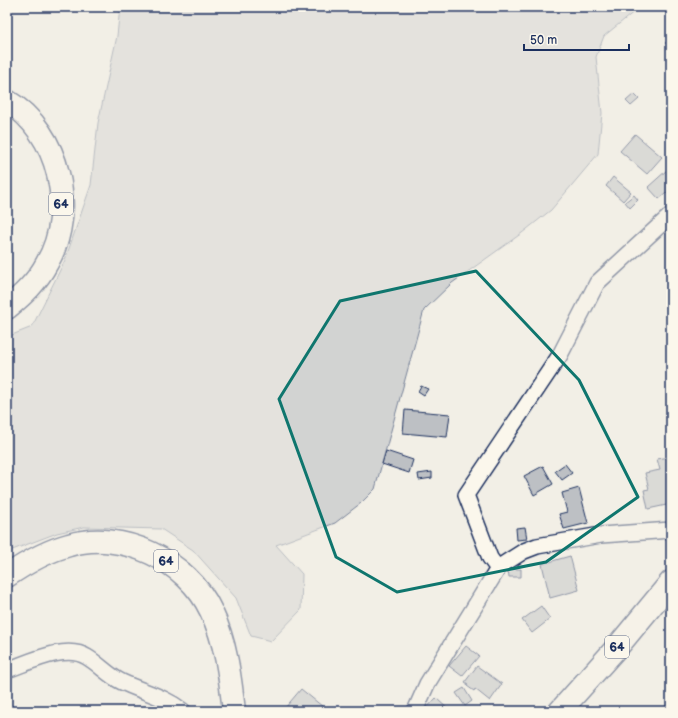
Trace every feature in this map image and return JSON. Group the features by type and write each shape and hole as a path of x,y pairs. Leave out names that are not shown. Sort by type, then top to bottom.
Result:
{"main road":[{"name":"64","path":"7,101 38,129 48,146 54,161 61,197 59,231 48,262 30,289 7,308"},
{"name":"64","path":"7,576 45,554 69,544 98,540 131,545 165,560 194,583 211,610 223,642 234,711"},
{"name":"64","path":"560,711 619,645 671,582"}],"street":[{"path":"498,569 490,558 466,495 560,355 597,283 671,215"},
{"path":"415,711 427,684 498,569 507,560 537,546 601,535 671,530"},
{"path":"7,670 42,657 62,652 73,652 86,656 120,681 171,702 182,711"}],"highlighted area":[{"path":"476,271 579,380 638,497 546,562 397,592 336,557 279,399 340,301"}],"shaded area":[{"path":"120,7 640,7 604,36 596,57 602,113 598,154 551,210 522,233 452,283 424,310 375,489 361,503 335,523 276,545 302,574 301,610 271,641 251,636 236,598 193,550 161,529 84,527 57,533 7,552 7,337 32,327 65,260 91,185 98,123 117,36"}],"building":[{"path":"671,37 671,49 665,43"},
{"path":"634,94 639,99 631,106 626,101"},
{"path":"635,134 662,157 647,174 620,151"},
{"path":"667,170 671,175 671,189 659,199 648,187"},
{"path":"613,177 631,192 623,201 606,186"},
{"path":"634,195 638,200 630,208 625,202"},
{"path":"421,386 428,389 424,395 418,391"},
{"path":"405,410 450,414 447,437 403,433"},
{"path":"386,451 413,460 409,473 382,464"},
{"path":"670,457 671,504 648,509 644,490 649,489 645,473 660,470 657,459"},
{"path":"565,464 572,473 562,480 555,471"},
{"path":"543,466 553,484 534,495 524,476"},
{"path":"432,472 432,478 419,480 418,474"},
{"path":"579,488 588,523 564,529 559,514 567,512 562,493"},
{"path":"525,527 527,539 517,540 516,528"},
{"path":"570,556 579,590 550,598 542,564"},
{"path":"508,569 521,569 521,577 509,577"},
{"path":"541,606 550,619 532,633 522,620"},
{"path":"466,646 479,656 462,676 449,666"},
{"path":"477,666 502,684 490,701 475,689 474,691 467,686 468,684 465,682"},
{"path":"464,688 472,701 465,706 456,693"},
{"path":"301,689 328,711 289,711 285,708"},
{"path":"436,698 450,711 424,711"}]}
